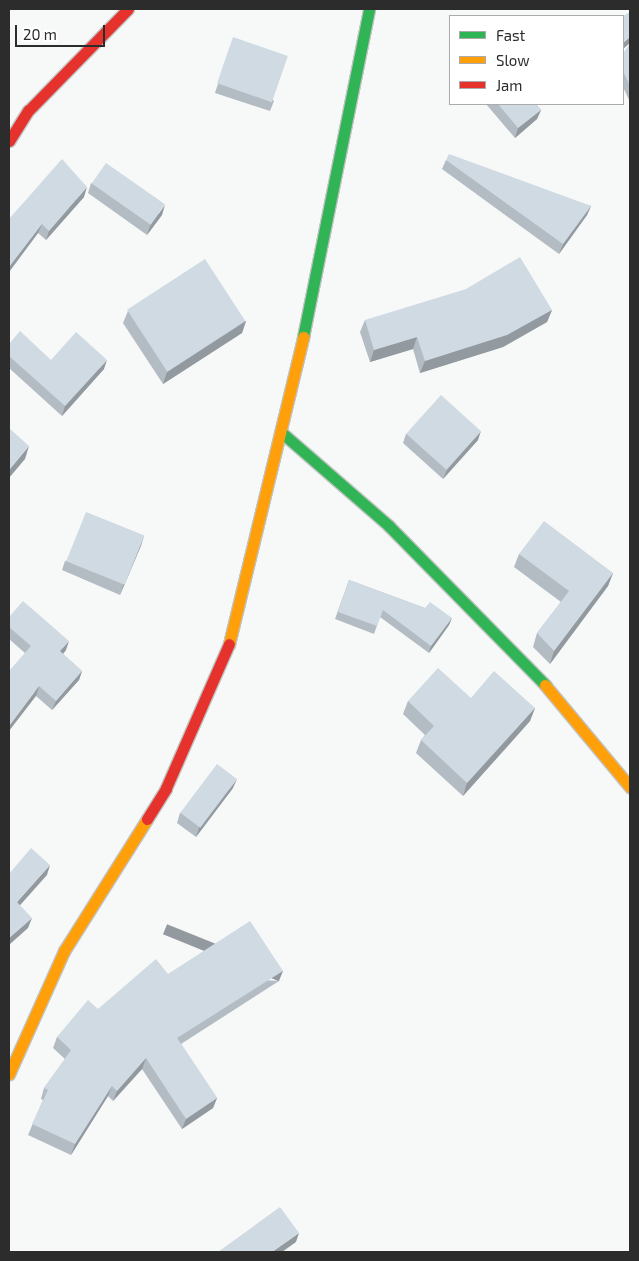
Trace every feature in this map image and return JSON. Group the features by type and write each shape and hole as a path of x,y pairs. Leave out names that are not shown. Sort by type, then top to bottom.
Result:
{"street":[{"path":"9,141 28,111 128,9"},
{"path":"9,1074 64,951 166,788 227,654 281,432 369,9"},
{"path":"281,432 389,526 527,663 630,787"}],"building":[{"path":"630,12 630,37 624,42 624,15"},
{"path":"233,37 288,56 272,102 217,83"},
{"path":"630,44 630,86 624,73 624,53"},
{"path":"499,105 537,105 541,110 518,128"},
{"path":"449,154 591,206 563,244 446,160"},
{"path":"62,159 87,187 49,231 42,224 9,267 9,219"},
{"path":"106,163 165,204 151,225 92,183"},
{"path":"520,257 552,310 507,335 425,361 417,337 374,350 365,320 466,289"},
{"path":"205,259 245,321 167,372 127,310"},
{"path":"20,331 51,360 76,332 107,360 65,406 9,356 9,344"},
{"path":"441,395 481,431 446,470 406,434"},
{"path":"9,428 29,446 9,470"},
{"path":"86,512 144,536 125,585 66,561"},
{"path":"544,521 613,573 554,651 537,633 569,591 519,554"},
{"path":"349,580 425,608 430,602 452,618 431,646 383,610 377,626 338,612"},
{"path":"23,601 69,641 60,651 82,671 56,701 39,686 9,726 9,671 31,646 9,627 9,617"},
{"path":"438,668 471,698 494,671 535,708 467,783 421,740 434,726 408,701"},
{"path":"217,764 237,779 200,828 180,813"},
{"path":"31,848 50,865 17,902 32,918 9,938 9,874"},
{"path":"250,921 283,971 177,1038 217,1098 186,1119 146,1058 117,1091 112,1086 75,1144 32,1124 48,1090 44,1088 71,1050 57,1037 88,1000 98,1009 156,959 168,974"},
{"path":"280,1207 299,1233 272,1252 218,1252"}],"traffic: fast":[{"path":"303,337 369,9"},
{"path":"281,432 389,526 545,685"}],"traffic: slow":[{"path":"229,644 303,337"},
{"path":"545,685 630,787"},
{"path":"9,1074 64,951 147,819"}],"traffic: jam":[{"path":"9,141 28,111 128,9"},
{"path":"147,819 166,788 229,644"}]}
